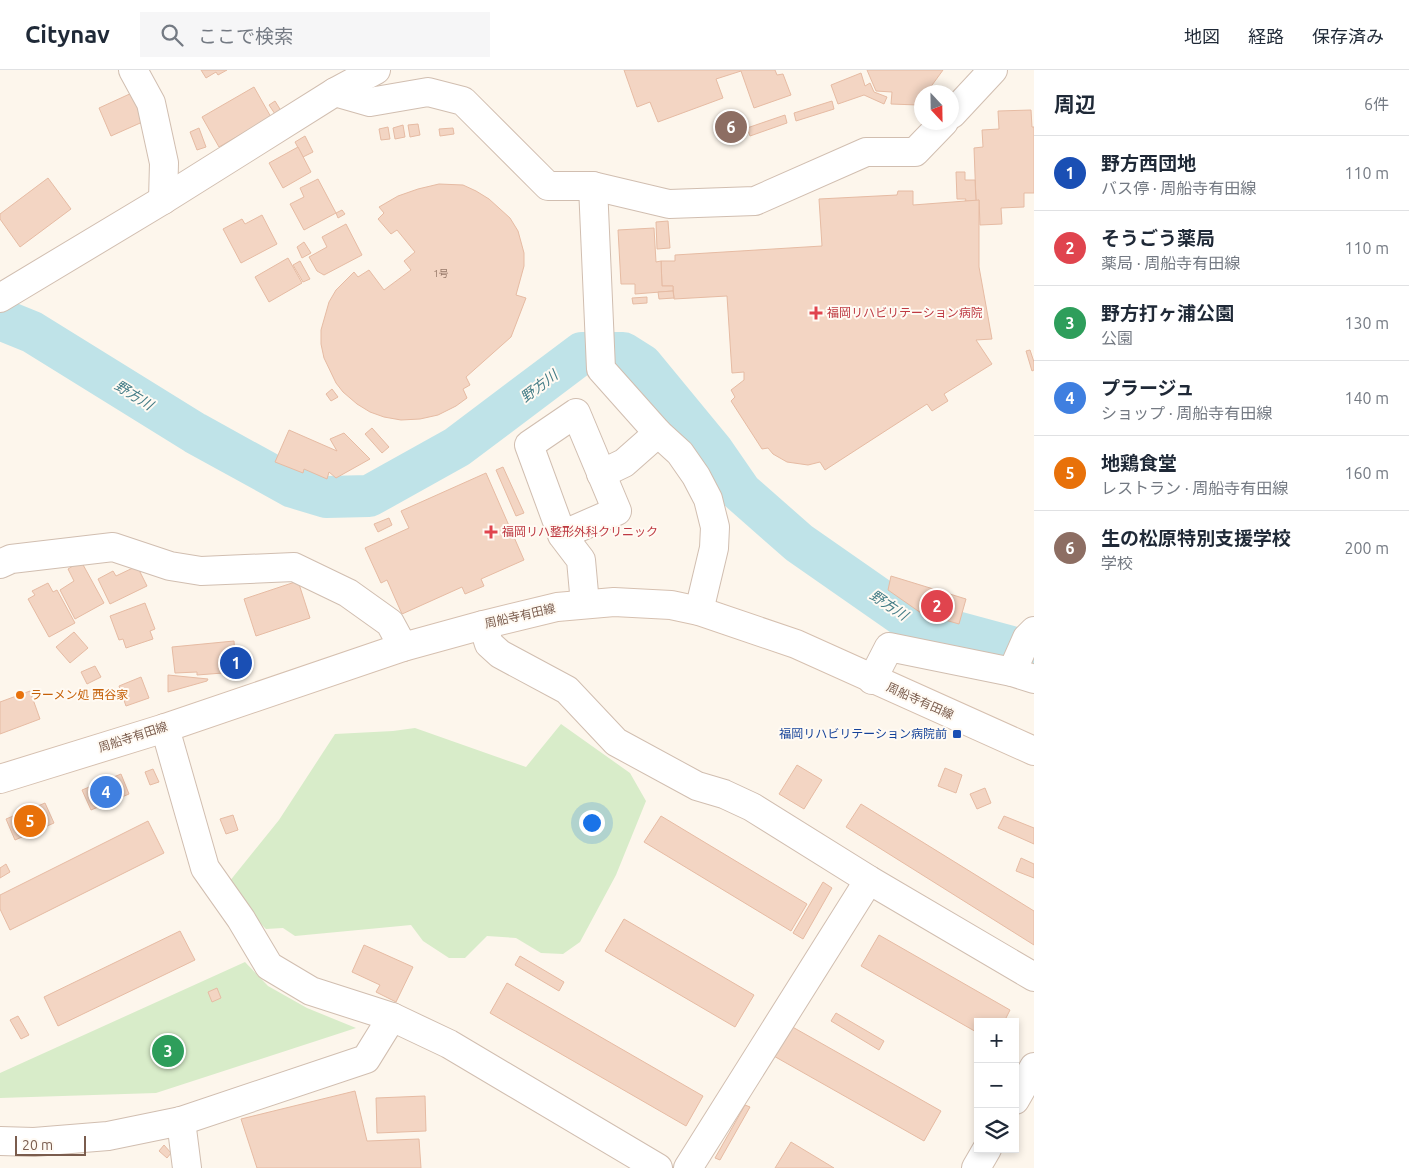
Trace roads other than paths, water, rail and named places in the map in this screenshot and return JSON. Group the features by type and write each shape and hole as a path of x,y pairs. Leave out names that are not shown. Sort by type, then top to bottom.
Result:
{"street":[{"path":"133,70 151,104 164,163 163,200"},
{"path":"0,298 163,200 335,92 376,70"},
{"path":"959,106 993,70"},
{"path":"335,92 370,102 428,92 463,101 548,186 593,186 669,204 755,201 866,152 915,152 936,130"},
{"path":"593,186 601,369 658,433 680,453 696,476 708,499 715,527 714,548 699,612"},
{"path":"562,535 617,511 576,413 529,445 562,535 581,560 584,604"},
{"path":"602,474 624,463 658,433"},
{"path":"0,564 11,559 113,547 170,566 201,571 294,567 348,593 390,623 403,647"},
{"name":"周船寺有田線","path":"0,779 165,728 403,647 557,607 614,602 671,606 699,612 796,644 872,680 1034,751"},
{"path":"483,625 489,644 500,654 567,690 616,742 697,786 724,794 752,807 869,880 1034,977"},
{"path":"872,680 889,647 1023,675 1030,635"},
{"path":"165,728 206,868 241,919 269,966 311,991 392,1017 449,1044 658,1168"},
{"path":"688,1168 869,880"},
{"path":"0,1141 34,1142 108,1136 180,1121 366,1059 392,1017"},
{"path":"1019,1093 1034,1067"},
{"path":"180,1121 187,1168"},
{"path":"976,1168 985,1153"}],"waterway":[{"name":"野方川","path":"0,319 32,332 195,433 293,487 326,497 369,496 457,447 582,353 623,353 642,365 712,450 741,492 799,543 908,619 1034,653"}],"place":[{"name":"生の松原特別支援学校","path":"731,127"},
{"name":"福岡リハビリテーション病院","path":"816,313"},
{"name":"福岡リハ整形外科クリニック","path":"491,532"},
{"name":"そうごう薬局","path":"937,606"},
{"name":"野方西団地","path":"236,663"},
{"name":"ラーメン処 西谷家","path":"20,695"},
{"name":"福岡リハビリテーション病院前","path":"957,734"},
{"name":"プラージュ","path":"106,792"},
{"name":"地鶏食堂","path":"30,821"},
{"name":"野方打ヶ浦公園","path":"168,1051"}]}
